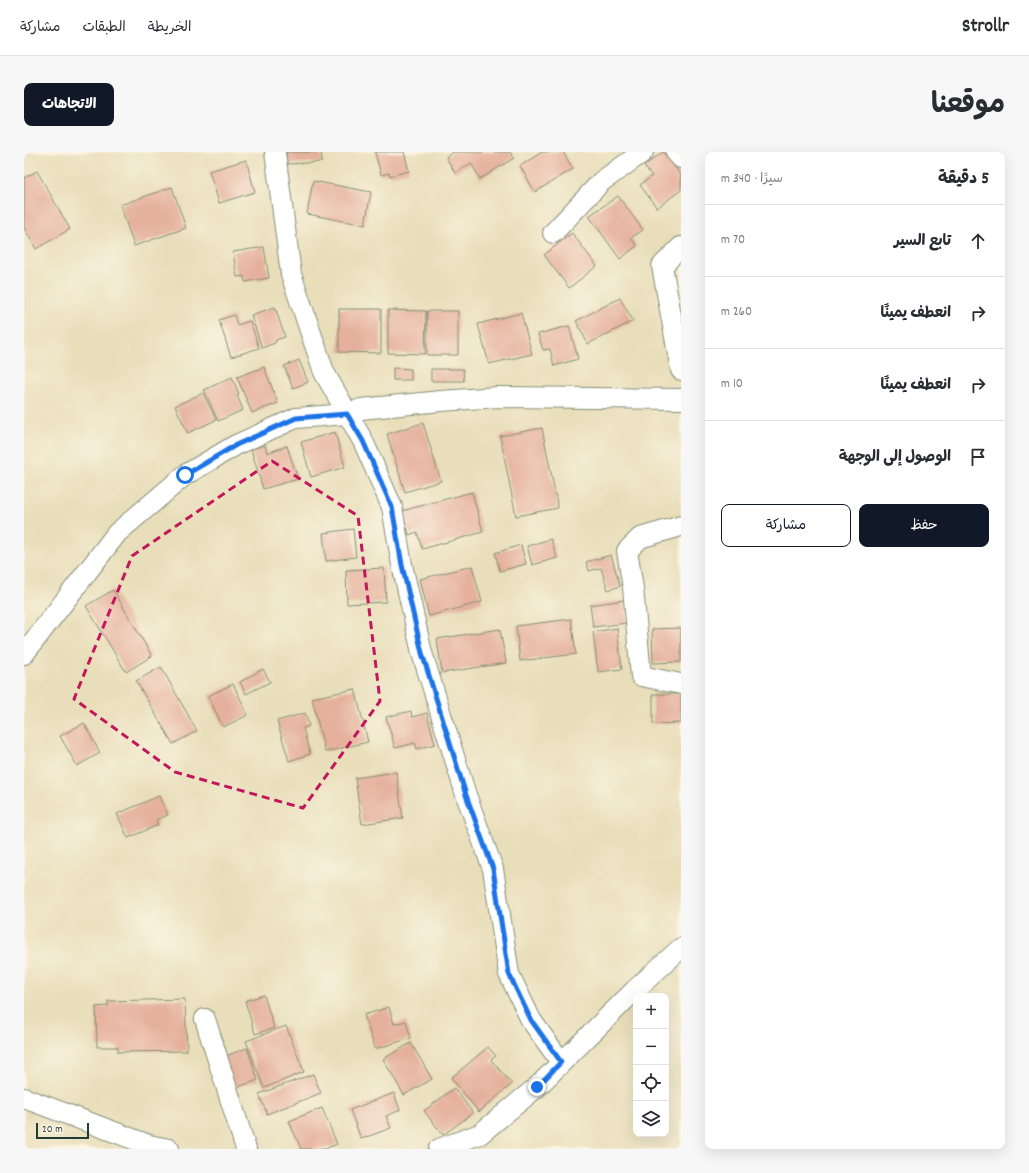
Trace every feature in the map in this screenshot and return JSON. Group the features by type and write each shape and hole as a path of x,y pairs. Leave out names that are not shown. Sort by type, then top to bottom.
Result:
{"street":[{"path":"275,152 291,274 324,372 363,441 392,507 402,565 422,653 466,795 493,869 509,974 531,1020 561,1062"},
{"path":"553,233 602,181 643,152"},
{"path":"676,152 681,158"},
{"path":"681,247 662,266 681,370"},
{"path":"24,654 117,533 185,475 236,445 296,418 347,414 361,409 498,397 681,399"},
{"path":"681,526 640,538 627,551 634,588 640,676 681,684"},
{"path":"439,1149 480,1134 537,1087 635,990 681,948"},
{"path":"205,1019 246,1149"},
{"path":"24,1098 149,1145 169,1149"}],"highlighted area":[{"path":"272,461 358,516 380,701 303,808 175,772 74,699 132,556"}],"building":[{"path":"286,152 321,152 322,162 287,164"},
{"path":"375,152 404,152 409,171 390,176 389,173 381,175"},
{"path":"454,152 510,152 514,158 480,179 471,163 455,173 446,157"},
{"path":"542,152 563,152 573,169 535,192 520,166"},
{"path":"663,152 681,175 681,190 657,208 640,185 652,176 644,166"},
{"path":"246,160 255,192 219,203 209,171"},
{"path":"37,171 70,229 36,249 24,228 24,178"},
{"path":"313,181 371,192 365,225 307,214"},
{"path":"172,187 186,228 134,246 120,205"},
{"path":"618,196 643,230 631,238 637,246 620,259 589,216"},
{"path":"572,233 597,266 569,288 544,255"},
{"path":"264,247 269,278 245,282 244,276 237,277 233,252"},
{"path":"620,298 633,321 588,344 576,321"},
{"path":"275,307 285,337 262,348 251,315"},
{"path":"339,309 381,309 381,353 339,352"},
{"path":"388,310 426,311 425,354 388,353"},
{"path":"427,311 458,311 458,355 427,355"},
{"path":"521,313 532,354 489,364 478,324"},
{"path":"234,315 237,325 250,321 259,348 231,357 219,320"},
{"path":"569,326 578,359 554,366 550,349 543,350 538,334"},
{"path":"299,360 308,382 293,388 284,366"},
{"path":"264,367 278,403 252,413 237,377"},
{"path":"393,368 411,369 411,380 393,380"},
{"path":"431,369 463,369 464,381 431,381"},
{"path":"232,377 239,394 237,395 243,410 218,421 204,390"},
{"path":"203,393 216,420 188,433 175,406"},
{"path":"423,423 441,481 405,492 387,434"},
{"path":"542,428 558,508 516,516 500,436"},
{"path":"335,432 345,467 311,477 301,442"},
{"path":"265,445 267,453 287,446 298,479 263,489 251,449"},
{"path":"472,492 483,532 422,549 417,532 409,535 402,511"},
{"path":"353,529 356,557 326,561 323,533"},
{"path":"551,539 557,558 532,565 527,546"},
{"path":"521,545 526,564 500,571 495,553"},
{"path":"611,555 620,586 608,590 601,568 589,571 586,562"},
{"path":"472,566 482,602 429,616 420,579"},
{"path":"384,568 386,602 347,604 346,570"},
{"path":"113,590 152,656 126,672 86,606"},
{"path":"624,600 627,623 593,627 590,605"},
{"path":"571,619 576,654 520,661 516,626"},
{"path":"617,628 622,669 598,672 593,632"},
{"path":"681,628 681,662 653,663 652,629"},
{"path":"500,629 506,663 442,673 437,639"},
{"path":"161,667 197,731 173,744 136,681"},
{"path":"263,669 270,682 246,694 240,682"},
{"path":"233,684 248,715 223,727 208,696"},
{"path":"355,689 368,742 325,752 312,698"},
{"path":"653,694 681,694 681,723 653,724"},
{"path":"411,711 412,717 427,713 435,744 417,749 415,743 395,748 386,717"},
{"path":"305,713 309,726 303,728 310,754 289,761 277,721"},
{"path":"84,723 100,753 77,766 60,736"},
{"path":"396,772 403,818 362,824 355,778"},
{"path":"159,796 168,815 156,820 158,825 128,838 117,814"},
{"path":"264,995 274,1028 255,1034 245,1001"},
{"path":"185,999 187,1051 118,1052 118,1047 97,1047 96,1007 108,1006 108,1001"},
{"path":"389,1007 394,1024 406,1021 411,1038 375,1049 364,1015"},
{"path":"286,1026 304,1072 264,1088 246,1041"},
{"path":"411,1043 432,1079 404,1095 383,1059"},
{"path":"488,1047 496,1056 491,1060 512,1084 479,1112 451,1078"},
{"path":"247,1048 258,1080 232,1089 220,1058"},
{"path":"313,1074 321,1093 267,1114 259,1094"},
{"path":"454,1088 473,1113 443,1135 424,1111"},
{"path":"394,1093 400,1110 386,1116 391,1128 361,1139 350,1110"},
{"path":"322,1108 337,1144 325,1149 301,1149 289,1121"}],"route":[{"path":"185,475 236,445 296,418 347,414 363,441 392,507 402,565 422,653 466,795 493,869 509,974 531,1020 561,1062 537,1087"}]}
